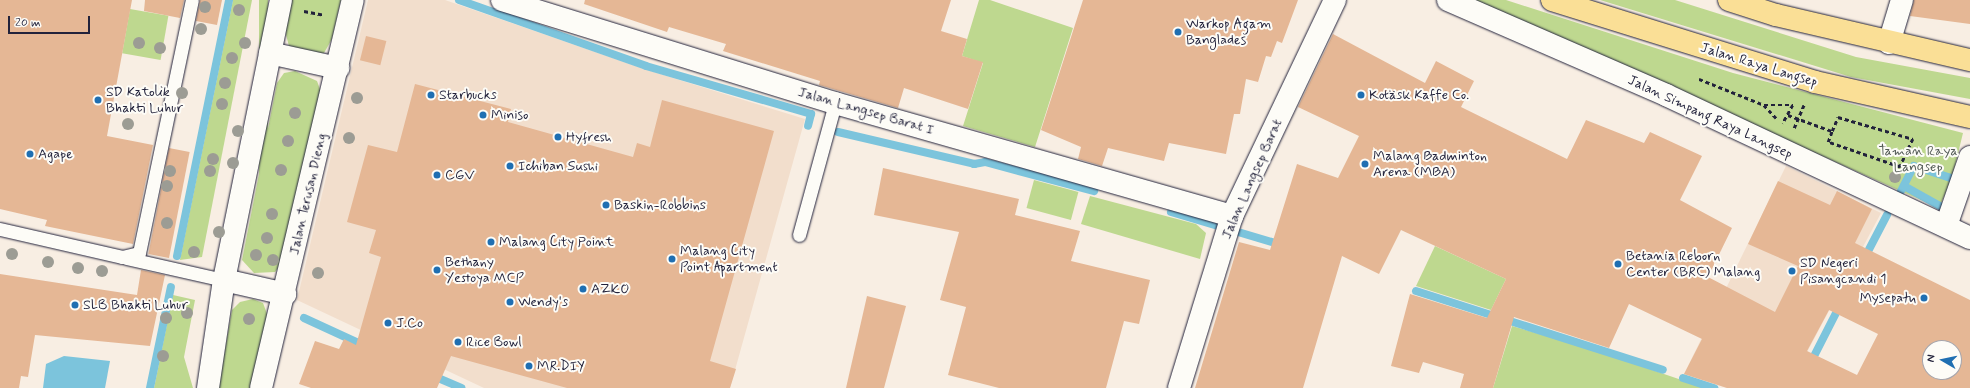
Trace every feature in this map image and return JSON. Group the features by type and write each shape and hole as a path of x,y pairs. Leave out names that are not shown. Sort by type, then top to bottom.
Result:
{"main road":[{"name":"Jalan Raya Langsep","path":"1552,0 1815,82 1970,117"},
{"path":"1729,0 1889,43 1970,60"}],"street":[{"path":"208,388 224,280 280,0"},
{"name":"Jalan Terusan Dieng","path":"261,388 285,294 353,0"},
{"name":"Jalan Langsep Barat I","path":"502,0 835,103 1232,216"},
{"name":"Jalan Langsep Barat","path":"1179,388 1232,216 1335,0"},
{"name":"Jalan Simpang Raya Langsep","path":"1448,0 1666,95 1970,238"},
{"path":"1889,43 1902,0"},
{"path":"270,53 338,68"},
{"path":"1946,226 1970,157"},
{"path":"224,280 285,294"}],"lane":[{"path":"122,257 136,254 141,249 192,0"},
{"path":"799,234 835,103"},
{"path":"0,228 224,280"}],"path":[{"path":"301,9 318,16 328,14"},
{"path":"1666,95 1739,59"},
{"path":"1699,79 1764,105 1793,105 1782,124 1764,105"},
{"path":"1783,150 1815,82"},
{"path":"1788,115 1832,131"},
{"path":"1838,117 1912,139 1900,166 1828,142 1832,131 1838,117"}],"shaded area":[{"name":"Malang City Point","path":"368,0 445,0 644,69 805,119 730,388 484,388 297,300"},
{"name":"SD Negeri Pisangcandi 1","path":"1786,166 1881,213 1788,388 1727,388 1684,374"}],"green space":[{"path":"233,0 252,0 202,257 180,260"},
{"path":"259,0 268,0 268,261 259,261"},
{"path":"291,0 341,0 332,39 324,53 315,56 295,51 289,46 285,31"},
{"path":"979,0 990,0 1073,28 1035,147 963,126 983,63 962,56"},
{"name":"Taman Raya Langsep","path":"1471,0 1506,0 1733,73 1963,133 1952,178 1939,208"},
{"path":"1600,0 1675,0 1856,57 1970,78 1970,99 1851,77"},
{"path":"130,9 168,16 161,60 122,53"},
{"path":"295,71 317,81 321,92 279,267 275,272 254,273 242,260 277,83 284,73"},
{"path":"1034,180 1078,192 1071,220 1026,208"},
{"path":"1090,196 1196,224 1206,233 1200,259 1081,224"},
{"path":"1435,246 1506,279 1491,310 1416,286"},
{"path":"173,295 195,300 184,357 193,388 154,388"},
{"path":"253,299 263,303 269,319 252,388 218,388 232,310 240,302"},
{"path":"1512,326 1585,347 1705,388 1493,388"}],"water":[{"path":"64,356 110,361 105,388 43,388 46,364"}],"building":[{"path":"0,0 132,0 107,136 153,145 133,244 45,226 47,220 0,209"},
{"path":"145,0 184,0 180,18 144,11"},
{"path":"200,0 222,0 217,25 196,21"},
{"path":"585,0 951,0 941,31 967,39 962,56 983,62 968,109 904,88 898,108 819,85 820,81 723,51 726,44 669,27 667,32 584,4"},
{"path":"1083,0 1298,0 1282,43 1277,41 1271,57 1266,56 1258,82 1246,79 1240,114 1234,114 1226,154 1169,143 1164,161 1108,148 1102,166 1078,159 1081,147 1041,130"},
{"path":"1914,0 1970,0 1970,24 1910,16"},
{"path":"1333,34 1425,83 1436,61 1474,81 1461,107 1567,159 1586,120 1644,143 1650,132 1702,156 1680,200 1732,228 1708,277 1775,312 1798,266 1748,244 1778,181 1830,205 1837,191 1872,209 1855,243 1970,300 1970,388 1727,388 1684,374 1702,339 1629,304 1609,348 1514,317 1493,388 1460,388 1464,374 1423,362 1419,373 1391,366 1410,294 1487,318 1506,279 1401,230 1379,274 1342,256 1303,388 1195,388 1239,242 1270,250 1297,164 1338,178 1359,136 1298,107","holes":["1829,310 1878,334 1857,375 1807,351"]},
{"path":"366,36 386,41 380,65 360,60"},
{"name":"Malang City Point","path":"415,84 511,109 508,122 633,157 637,143 650,147 662,100 774,131 710,361 736,369 730,388 567,388 451,356 437,388 311,388 299,384 315,341 339,349 344,339 356,345 381,257 369,253 376,230 347,222 368,145 397,152"},
{"path":"169,148 190,152 169,258 148,254"},
{"path":"883,168 1019,199 1015,215 1080,231 1071,261 1150,280 1139,324 1124,321 1106,388 999,388 948,375 966,307 940,300 959,232 874,215"},
{"path":"141,270 165,275 150,346 35,335 28,377 21,376 19,388 0,388 0,274 137,295"},
{"path":"867,296 906,306 884,388 846,388"}],"waterway":[{"path":"177,256 229,0"},
{"path":"459,0 646,66 811,114 808,126"},
{"path":"838,132 974,164 985,162 1094,191"},
{"path":"1901,191 1914,166 1952,178"},
{"path":"1904,186 1940,206"},
{"path":"1171,212 1282,245"},
{"path":"1864,259 1887,215"},
{"path":"150,388 171,287"},
{"path":"1416,291 1663,370"},
{"path":"1810,364 1840,305"},
{"path":"304,318 365,346"},
{"path":"431,375 461,388"},
{"path":"1683,378 1714,388"}],"place":[{"name":"Warkop Agam Banglades","path":"1178,32"},
{"name":"Starbucks","path":"431,95"},
{"name":"Kotäsk Kaffe Co.","path":"1361,95"},
{"name":"SD Katolik Bhakti Luhur","path":"98,100"},
{"name":"Miniso","path":"483,115"},
{"name":"Hyfresh","path":"558,137"},
{"name":"Agape","path":"30,154"},
{"name":"Malang Badminton Arena (MBA)","path":"1365,164"},
{"name":"Ichiban Sushi","path":"510,166"},
{"name":"CGV","path":"437,175"},
{"name":"Baskin-Robbins","path":"606,205"},
{"name":"Malang City Point","path":"491,242"},
{"name":"Malang City Point Apartment","path":"672,259"},
{"name":"Betania Reborn Center (BRC) Malang","path":"1618,264"},
{"name":"Bethany Yestoya MCP","path":"437,270"},
{"name":"SD Negeri Pisangcandi 1","path":"1792,271"},
{"name":"AZKO","path":"583,289"},
{"name":"Mysepatu","path":"1924,298"},
{"name":"Wendy's","path":"510,302"},
{"name":"SLB Bhakti Luhur","path":"75,305"},
{"name":"J.Co","path":"388,323"},
{"name":"Rice Bowl","path":"458,342"},
{"name":"MR.DIY","path":"529,366"}]}
